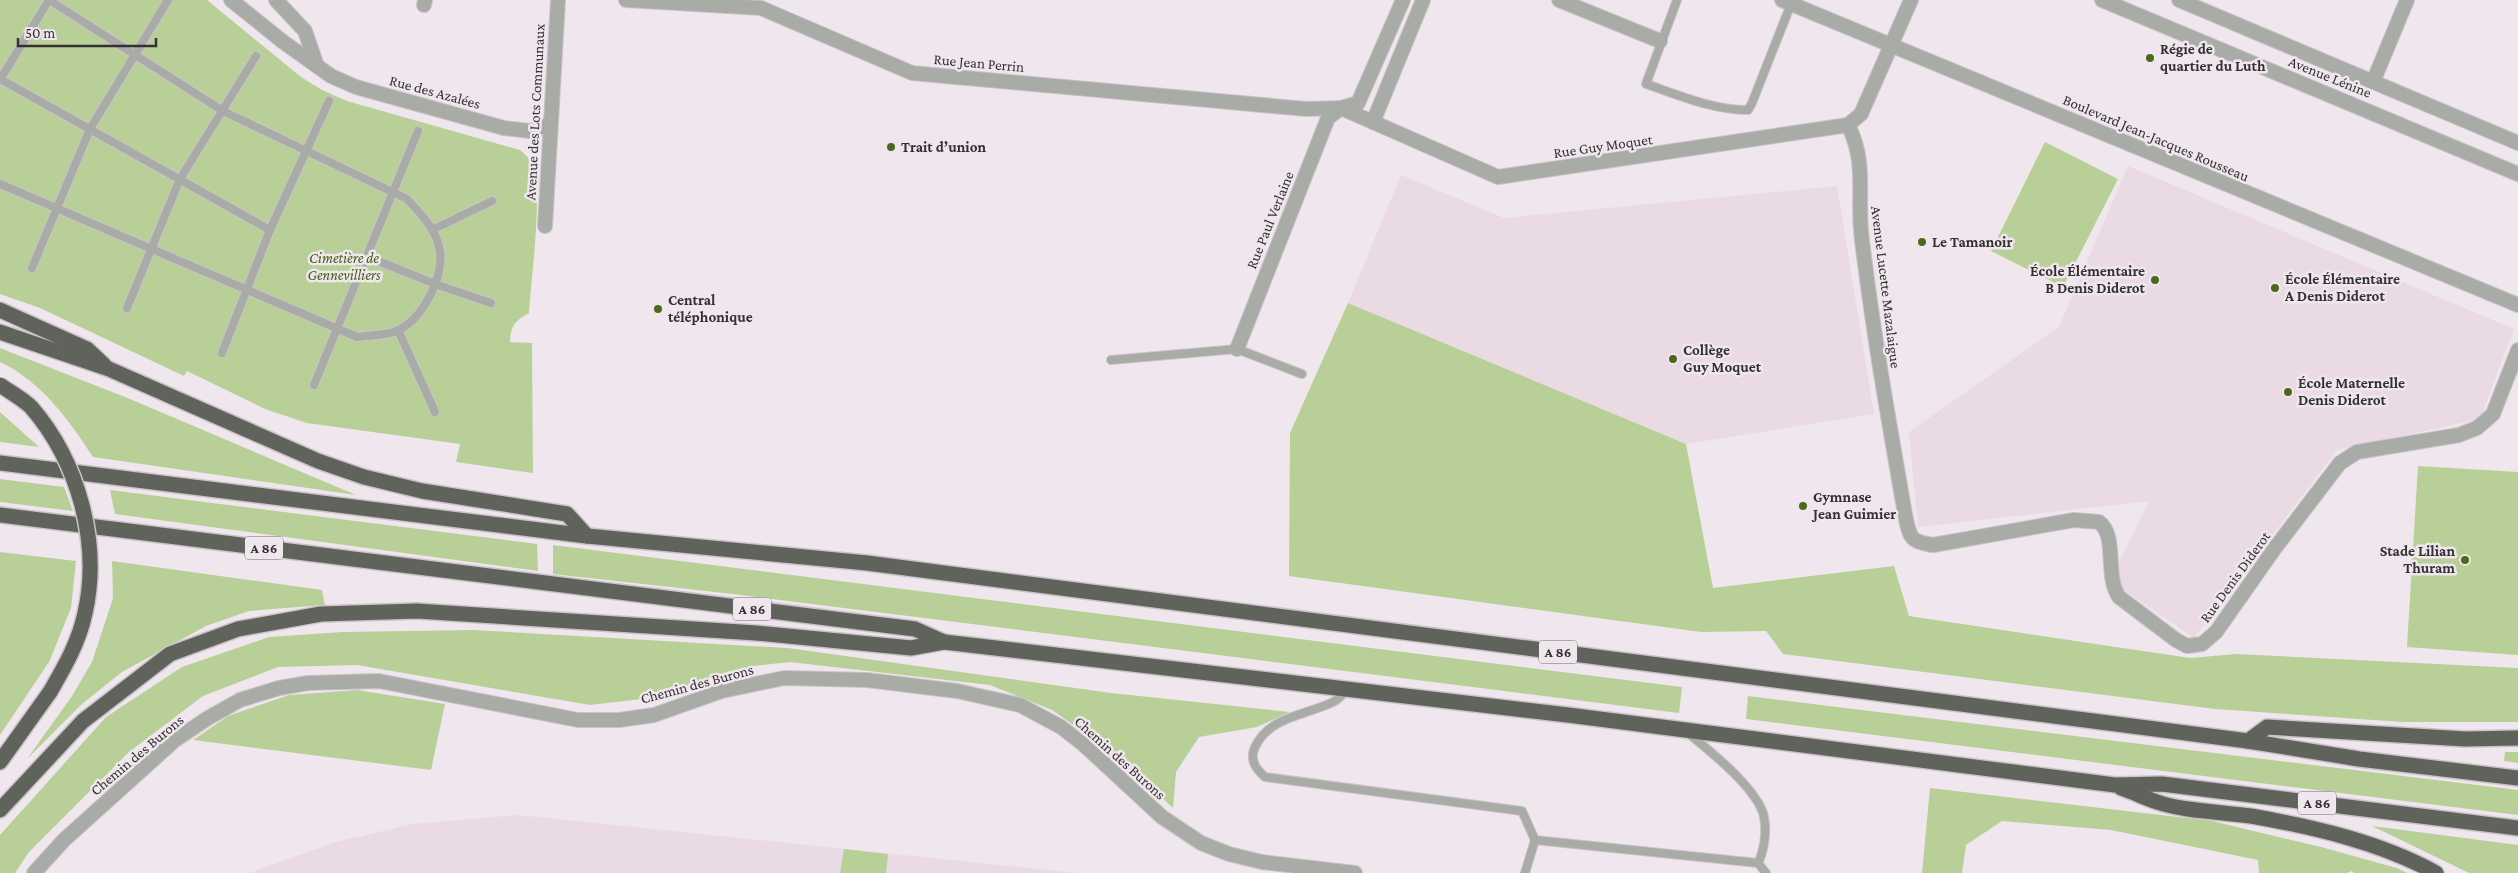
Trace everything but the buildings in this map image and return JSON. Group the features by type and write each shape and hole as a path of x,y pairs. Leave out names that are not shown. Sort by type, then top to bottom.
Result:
{"highway":[{"path":"0,310 87,349 109,369"},
{"path":"0,332 109,369 318,461 364,477 422,492 567,514 587,536"},
{"path":"0,385 30,406 57,443 78,494 88,533 90,554 86,612 74,651 50,692 0,762"},
{"name":"A 86","path":"0,463 587,536 867,563 2248,741 2359,759 2518,778"},
{"name":"A 86","path":"0,515 915,629 944,642 1685,730 2115,785 2162,784 2518,828"},
{"path":"0,810 83,721 170,654 238,629 312,616 417,611 756,634 911,648 944,642"},
{"path":"2248,741 2267,727 2457,738 2518,738"},
{"path":"2115,785 2158,802 2253,817 2350,839 2414,861 2436,873"}],"street":[{"name":"Rue des Azalées","path":"231,0 317,66 332,76 356,87 504,128 530,131 550,124"},
{"path":"276,0 305,31 317,66"},
{"name":"Avenue des Lots Communaux","path":"545,226 558,0"},
{"name":"Rue Jean Perrin","path":"626,0 762,4 912,73 1306,109 1341,108"},
{"name":"Rue Paul Verlaine","path":"1236,349 1328,118 1341,108 1358,103 1403,0"},
{"path":"1341,108 1373,122 1423,0"},
{"path":"1559,0 1660,42"},
{"path":"1848,125 1861,114 1911,0"},
{"name":"Avenue Lénine","path":"2102,0 2518,174"},
{"name":"Avenue Lénine","path":"2178,0 2518,143"},
{"path":"2373,82 2407,0"},
{"name":"Boulevard Jean-Jacques Rousseau","path":"1786,2 2518,305"},
{"name":"Rue Guy Moquet","path":"1373,122 1498,177 1848,125"},
{"name":"Avenue Lucette Mazalaigue","path":"1848,125 1856,142 1860,158 1859,209 1861,238 1875,342 1910,537"},
{"name":"Rue Denis Diderot","path":"1910,537 1917,542 1934,545 2074,520 2099,522 2108,533 2110,577 2113,588 2119,596 2176,640 2187,646 2202,644 2220,627 2275,548 2340,463 2357,452 2459,435 2477,428 2493,414 2518,350"},
{"name":"Chemin des Burons","path":"34,873 64,840 175,740 240,700 279,688 308,683 379,681 578,720 618,720 654,715 722,691 784,678 867,680 957,691 1020,705 1061,727 1083,744 1162,818 1201,843 1230,854 1262,862 1355,873"}],"lane":[{"path":"0,184 357,337 398,330 428,304 441,267 439,246 429,223 407,199 223,111 49,0 0,79 270,230"},
{"path":"32,268 90,129 168,0"},
{"path":"1677,0 1646,84 1718,107 1748,110 1786,2"},
{"path":"126,308 180,179 256,56"},
{"path":"222,353 270,230 329,101"},
{"path":"314,385 418,131"},
{"path":"432,230 492,201"},
{"path":"366,256 435,284 491,303"},
{"path":"398,330 435,412"},
{"path":"1111,360 1236,349 1302,374"},
{"path":"1348,690 1335,702 1275,724 1261,734 1253,751 1253,761 1257,770 1265,777 1522,812 1535,840 1525,873"},
{"path":"1685,730 1725,764 1750,792 1764,816 1764,840 1758,864"},
{"path":"1535,840 1758,864 1766,873"}],"shaded area":[{"path":"2128,166 2514,329 2480,419 2337,450 2194,638 2121,588 2118,564 2149,501 1918,527 1909,432 2059,327"},
{"name":"Collège Guy Moquet","path":"1401,175 1504,218 1837,186 1874,414 1686,444 1348,303"},
{"path":"518,815 1077,873 249,873 336,842 413,824"}],"green space":[{"name":"Cimetière de Gennevilliers","path":"0,0 207,0 301,77 322,90 347,101 520,150 533,165 536,178 536,237 529,313 515,324 511,331 510,342 532,343 533,473 456,462 460,444 307,423 265,409 187,371 184,376 40,308 0,294"},
{"path":"2045,142 2118,179 2063,287 1991,251"},
{"path":"1348,303 1686,444 1713,588 1894,566 1909,616 2190,658 2236,654 2518,668 2518,722 2402,722 2215,709 1783,654 1766,631 1701,632 1289,576 1290,433"},
{"path":"0,348 130,399 356,495 93,457 53,403 28,380 0,362"},
{"path":"0,412 39,447 0,442"},
{"name":"Stade Lilian Thuram","path":"2418,466 2518,472 2518,655 2407,647"},
{"path":"0,479 64,487 73,511 0,502"},
{"path":"110,490 537,544 538,571 115,514"},
{"path":"553,545 1682,687 1679,713 733,594 553,574"},
{"path":"0,552 76,561 71,608 49,662 0,735"},
{"path":"112,561 322,590 325,605 249,611 206,626 122,672 82,704 27,759 72,696 92,662 113,598"},
{"path":"473,630 788,648 1111,693 1290,712 1257,727 1199,737 1176,772 1173,808 1116,755 1052,710 990,685 790,662 753,666 642,699 590,705 357,665 278,667 203,696 129,752 29,852 15,873 0,873 0,835 106,717 182,667 269,637 342,632"},
{"path":"357,690 445,704 431,770 193,740 228,716 289,695"},
{"path":"1748,696 2518,790 2518,815 1746,719"},
{"path":"2505,752 2518,752 2518,763 2504,761"},
{"path":"1930,788 2212,821 2321,847 2397,868 2407,873 2354,873 2352,871 2347,873 2259,873 2258,860 2111,830 2002,821 1966,845 1962,873 1922,873"},
{"path":"2372,826 2518,845 2518,873 2469,873"},
{"path":"844,849 888,854 886,873 840,873"}],"place":[{"name":"Régie de quartier du Luth","path":"2150,58"},
{"name":"Trait d’union","path":"891,147"},
{"name":"Le Tamanoir","path":"1922,242"},
{"name":"École Élémentaire B Denis Diderot","path":"2155,280"},
{"name":"École Élémentaire A Denis Diderot","path":"2275,288"},
{"name":"Central téléphonique","path":"658,309"},
{"name":"Collège Guy Moquet","path":"1673,359"},
{"name":"École Maternelle Denis Diderot","path":"2288,392"},
{"name":"Gymnase Jean Guimier","path":"1803,506"},
{"name":"Stade Lilian Thuram","path":"2465,560"}]}
